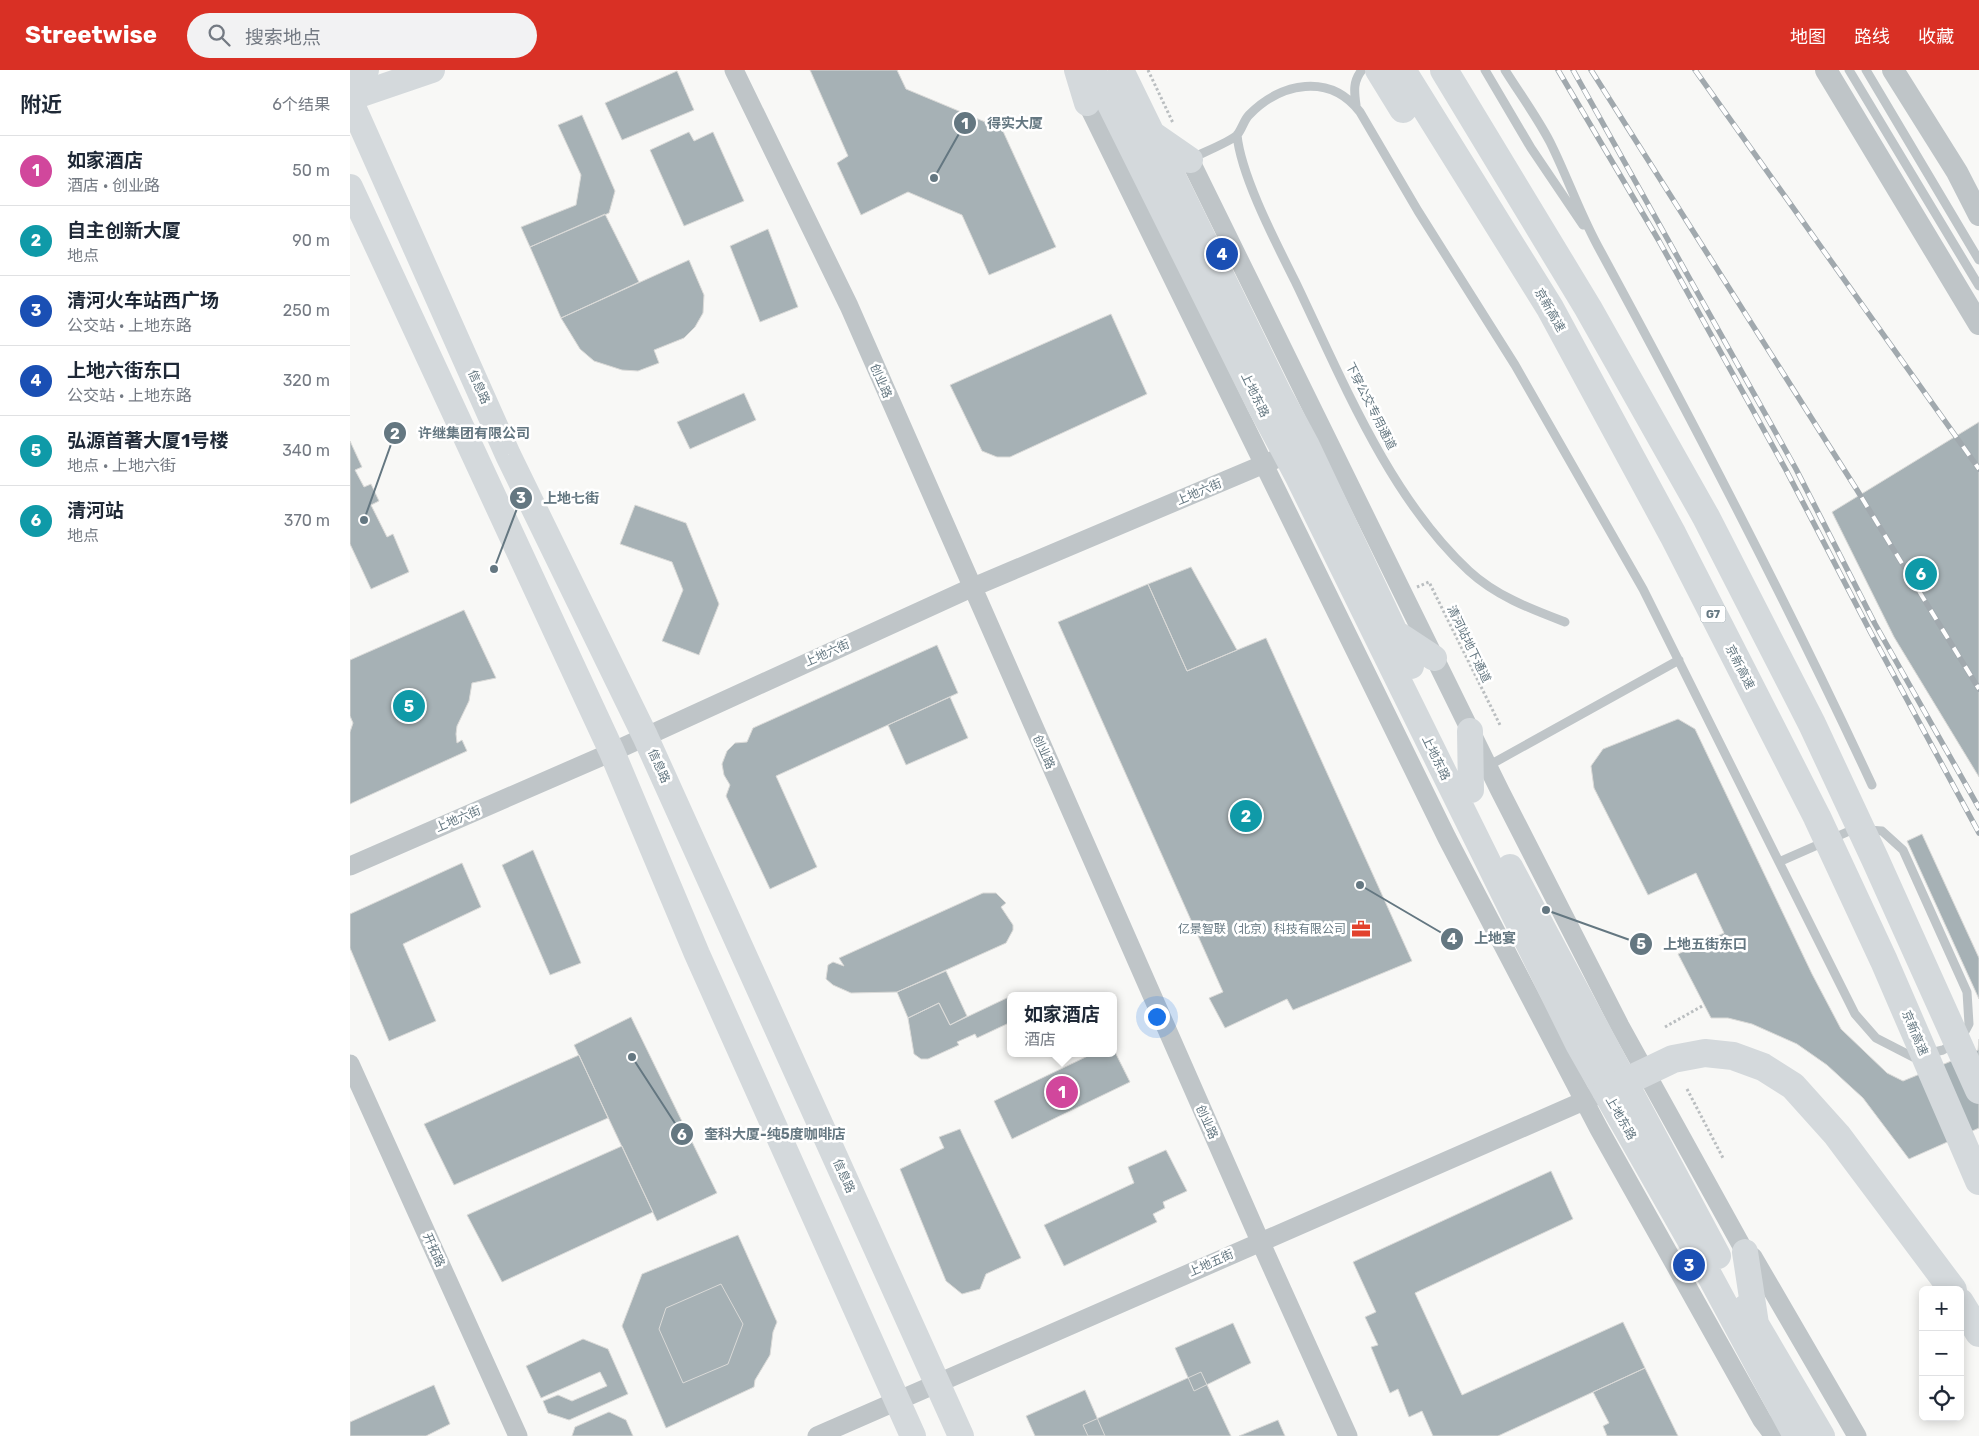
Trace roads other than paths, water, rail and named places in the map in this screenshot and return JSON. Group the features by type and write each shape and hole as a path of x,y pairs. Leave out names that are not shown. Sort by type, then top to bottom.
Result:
{"highway":[{"path":"1379,70 1480,235 1611,422"},
{"name":"京新高速","path":"1402,70 1550,308 1673,535 1817,817 1884,961 1979,1181"},
{"path":"1444,70 1588,308 1706,517 1812,724 1876,858 1979,1090"},
{"path":"1615,1087 1673,1060 1705,1053 1733,1056 1763,1067 1793,1086 1837,1135 1949,1286"}],"main road":[{"path":"350,75 366,70"},
{"path":"350,99 432,70"},
{"path":"1077,70 1087,103"},
{"name":"上地东路","path":"1093,70 1278,416"},
{"name":"上地东路","path":"1121,70 1164,130 1278,416 1286,455 1574,1035 1615,1087 1822,1436"},
{"name":"信息路","path":"350,99 508,455 645,736 961,1436"},
{"path":"1164,130 1190,160"},
{"path":"350,187 612,752 697,954 913,1436"},
{"name":"上地东路","path":"1286,455 1396,633 1471,790 1535,915 1615,1087 1796,1436"},
{"path":"1396,633 1434,658"},
{"path":"1470,731 1471,790"},
{"path":"1744,1252 1756,1324"}],"street":[{"name":"创业路","path":"734,70 849,306 971,588 1348,1436"},
{"path":"1069,70 1087,103 1278,416 1434,658 1488,766 1615,1087 1762,1420 1774,1436"},
{"path":"1826,70 1979,324"},
{"path":"1893,70 1957,172 1979,215"},
{"path":"1190,160 1278,416"},
{"name":"上地六街","path":"350,866 612,752 971,588 1286,455"},
{"name":"开拓路","path":"350,1064 518,1436"},
{"path":"1615,1087 1744,1252 1753,1258 1857,1436"},
{"name":"上地五街","path":"817,1436 1615,1087"}],"lane":[{"path":"1356,108 1354,91 1356,77 1362,70"},
{"path":"1485,70 1531,148 1597,246"},
{"path":"1505,70 1549,141 1597,246 1718,470 1822,678 1872,785"},
{"path":"1849,70 1979,286"},
{"path":"1866,70 1979,260"},
{"path":"1190,160 1237,135 1248,116 1268,99 1302,86 1334,89 1349,99 1515,365 1643,589 1679,660 1779,862 1855,1014 1876,1038 1913,1057 1943,1050 1961,1039 1969,1024 1967,992 1903,850 1882,832 1854,829 1779,862"},
{"name":"下穿公交专用通道","path":"1237,135 1242,164 1284,259 1389,469 1418,512 1440,540 1470,572 1504,596 1565,622"},
{"path":"1488,766 1679,660"}],"railway":[{"path":"1558,70 1659,241 1786,470 1979,833"},
{"path":"1573,70 1796,469 1875,624 1979,808"},
{"path":"1591,70 1857,490 1979,689"},
{"path":"1695,70 1979,469"}],"place":[{"name":"得实大厦","path":"934,178"},
{"name":"上地六街东口","path":"1222,254"},
{"name":"许继集团有限公司","path":"364,520"},
{"name":"上地七街","path":"494,569"},
{"name":"清河站","path":"1921,574"},
{"name":"弘源首著大厦1号楼","path":"409,706"},
{"name":"自主创新大厦","path":"1246,816"},
{"name":"上地宴","path":"1360,885"},
{"name":"上地五街东口","path":"1546,910"},
{"name":"亿景智联（北京）科技有限公司","path":"1361,929"},
{"name":"奎科大厦-纯5度咖啡店","path":"632,1057"},
{"name":"如家酒店","path":"1062,1092"},
{"name":"清河火车站西广场","path":"1689,1265"}]}
